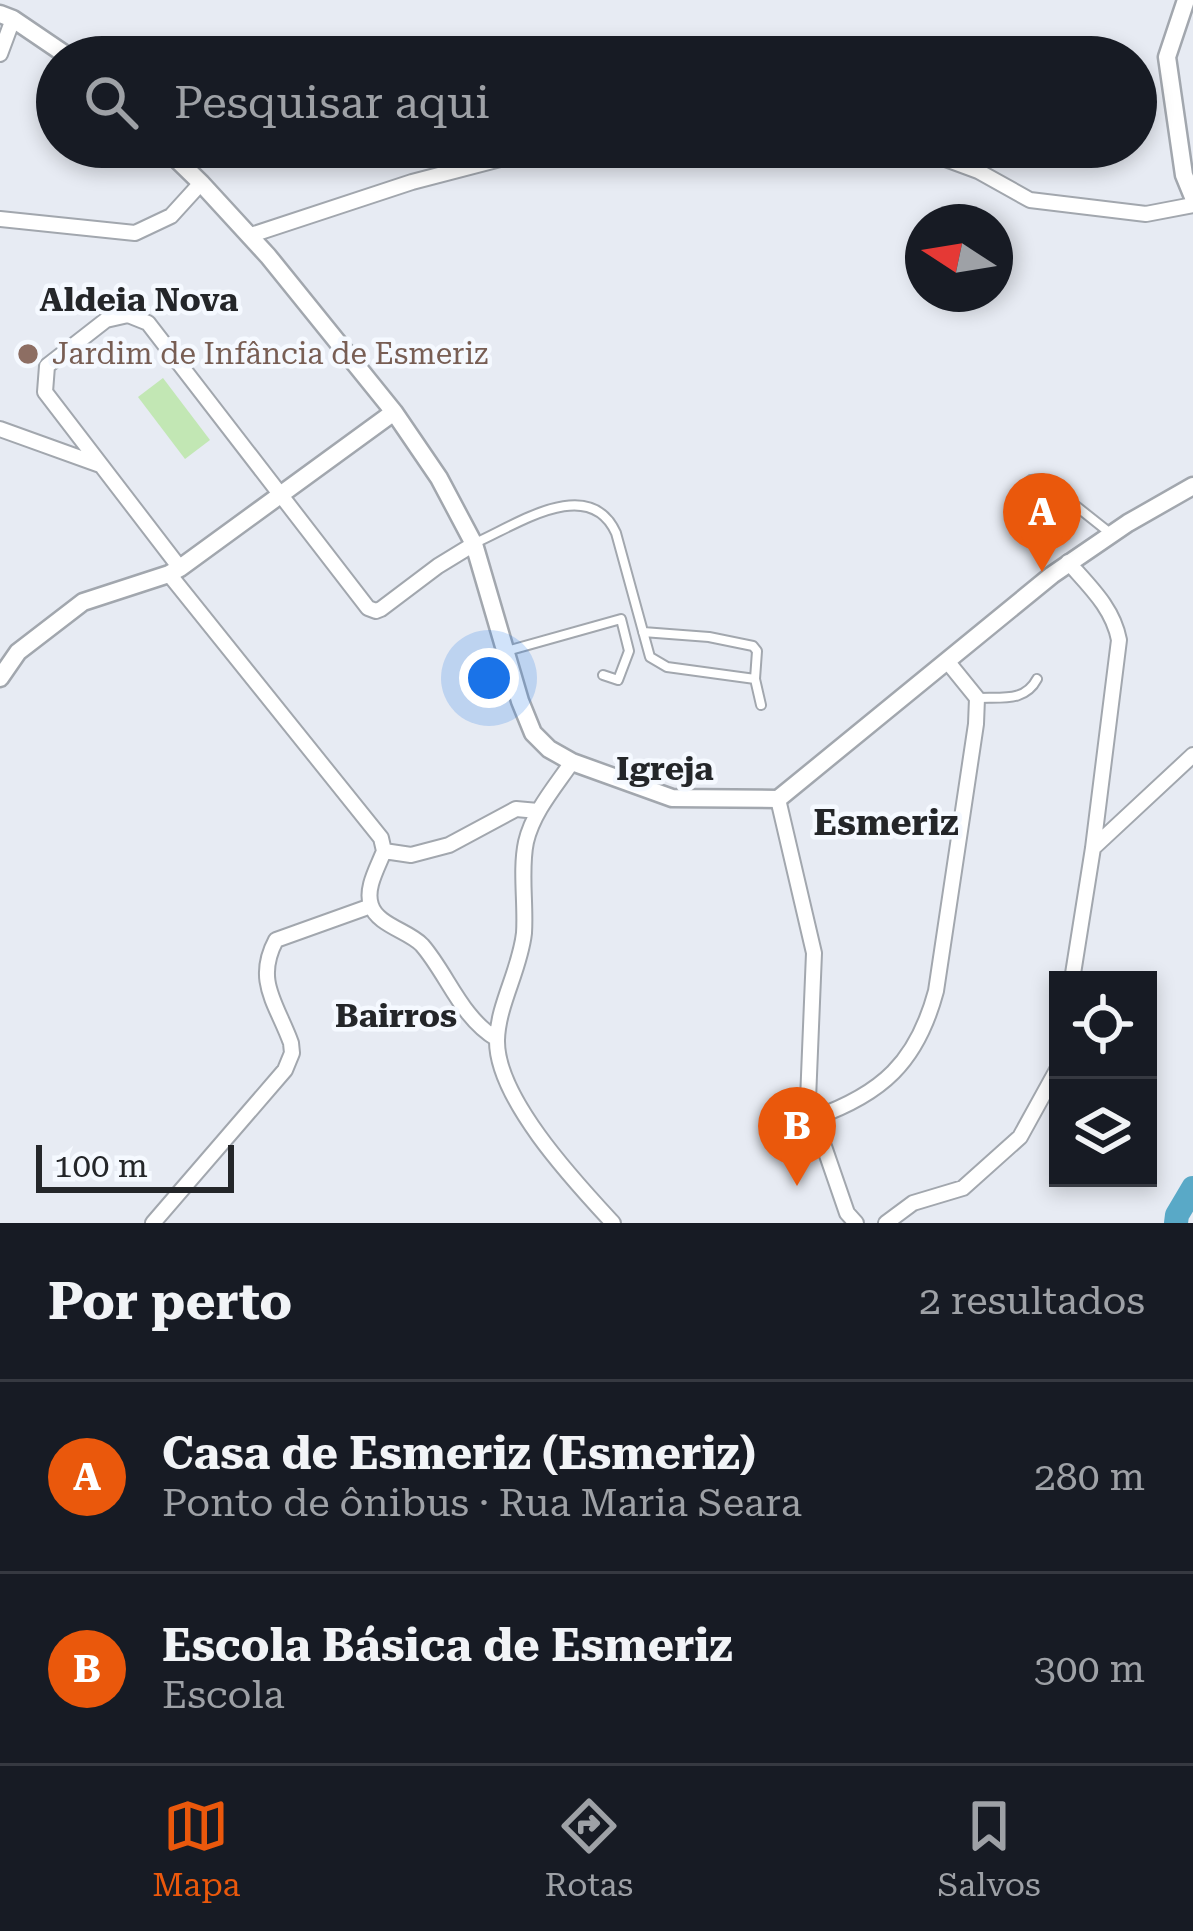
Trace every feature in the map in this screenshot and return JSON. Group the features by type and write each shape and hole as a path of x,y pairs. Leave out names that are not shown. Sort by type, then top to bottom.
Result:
{"street":[{"path":"970,168 1030,200 1146,214 1193,201 1184,175 1167,57 1186,0"},
{"path":"0,54 6,16 37,36"},
{"path":"186,168 250,236 394,412 440,478 474,544 533,733 572,762 672,798 778,799 1069,562 1193,486"},
{"path":"250,236 466,168"},
{"path":"0,219 135,232 171,216 201,183"},
{"path":"474,544 381,609 372,610 148,323 128,315 106,320 47,366 45,392 174,571 381,838 384,851 370,890 371,906 420,942 480,1029 497,1039"},
{"path":"0,679 18,652 83,602 174,571 394,412"},
{"path":"0,429 100,465"},
{"path":"1069,562 1109,610 1119,640 1073,971"},
{"path":"814,1118 870,1094 903,1062 928,1022 976,724 977,698 947,661"},
{"path":"1093,848 1193,755"},
{"path":"572,762 538,811 526,843 524,938 497,1039 500,1067 516,1099 562,1169 613,1223"},
{"path":"778,799 814,953 808,1100 847,1213 856,1223"},
{"path":"384,851 411,855 449,844 516,809 538,811"},
{"path":"154,1223 286,1070 291,1043 264,974 276,940 371,906"},
{"path":"886,1223 913,1203 963,1188 1020,1137 1052,1079"}],"lane":[{"path":"1024,486 1042,479 1111,534"},
{"path":"474,544 535,512 569,506 594,509 606,515 616,532 650,657 658,663 755,679"},
{"path":"506,651 621,619 628,658 618,680 603,675"},
{"path":"643,632 747,643 757,651 755,679 761,705"},
{"path":"977,698 1022,696 1036,680"}],"green space":[{"path":"163,378 210,440 185,459 138,397"}],"waterway":[{"path":"1176,1223 1193,1188"}],"place":[{"name":"Jardim de Infância de Esmeriz","path":"28,354"},
{"name":"Casa de Esmeriz (Esmeriz)","path":"1042,572"},
{"name":"Escola Básica de Esmeriz","path":"797,1186"}],"district":[{"name":"Aldeia Nova","path":"139,299"},
{"name":"Igreja","path":"665,768"},
{"name":"Esmeriz","path":"886,822"},
{"name":"Bairros","path":"396,1015"}]}
